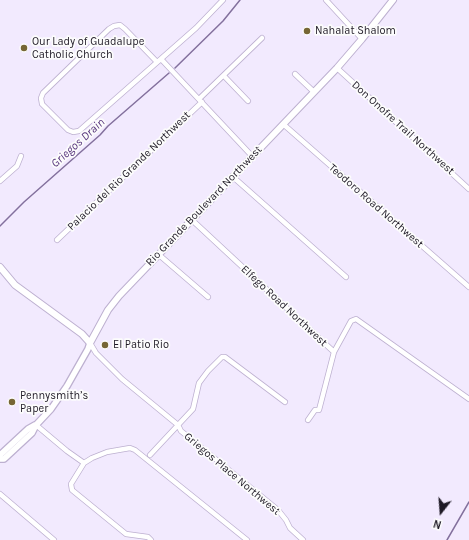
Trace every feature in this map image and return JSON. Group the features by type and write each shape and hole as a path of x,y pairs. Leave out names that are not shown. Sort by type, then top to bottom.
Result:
{"main road":[{"name":"Rio Grande Boulevard Northwest","path":"90,343 108,310 119,296 232,176 337,68 393,0"},
{"path":"0,267 15,284 82,334 90,343"}],"street":[{"path":"223,0 196,28 159,60 79,131 73,132 68,130 42,104 41,98 43,93 109,29 120,25 159,60 200,100 252,156"},
{"path":"326,0 362,39"},
{"name":"Palacio del Rio Grande Northwest","path":"57,240 262,38"},
{"name":"Don Onofre Trail Northwest","path":"337,68 469,189"},
{"path":"295,74 314,92"},
{"path":"224,76 248,101"},
{"name":"Teodoro Road Northwest","path":"283,124 469,287"},
{"path":"0,181 17,166 21,156"},
{"path":"232,176 346,277"},
{"name":"Elfego Road Northwest","path":"192,220 334,352 351,320 356,319 469,399"},
{"path":"158,254 208,297"},
{"name":"Griegos Place Northwest","path":"90,343 96,353 122,379 178,425 181,431 278,510 290,528 303,540"},
{"name":"Rio Grande Boulevard Northwest","path":"0,460 4,459 32,433 36,425 50,409 66,386 90,343"},
{"path":"308,420 315,410 319,410 334,352"},
{"path":"150,455 193,409 199,384 222,357 225,357 285,402"},
{"path":"36,425 84,464"},
{"name":"Rio Grande Boulevard Northwest","path":"0,455 28,429 36,425"},
{"path":"152,540 148,537 126,534 72,490 71,484 84,464 92,458 107,452 130,448 135,450 247,540"},
{"path":"0,494 54,540"}],"waterway":[{"name":"Griegos Drain","path":"175,68 223,21 240,0"},
{"name":"Griegos Drain","path":"0,226 24,202 169,73"},
{"path":"447,540 469,502"}],"place":[{"name":"Nahalat Shalom","path":"307,31"},
{"name":"Our Lady of Guadalupe Catholic Church","path":"24,48"},
{"name":"El Patio Rio","path":"105,345"},
{"name":"Pennysmith’s Paper","path":"12,402"}]}
